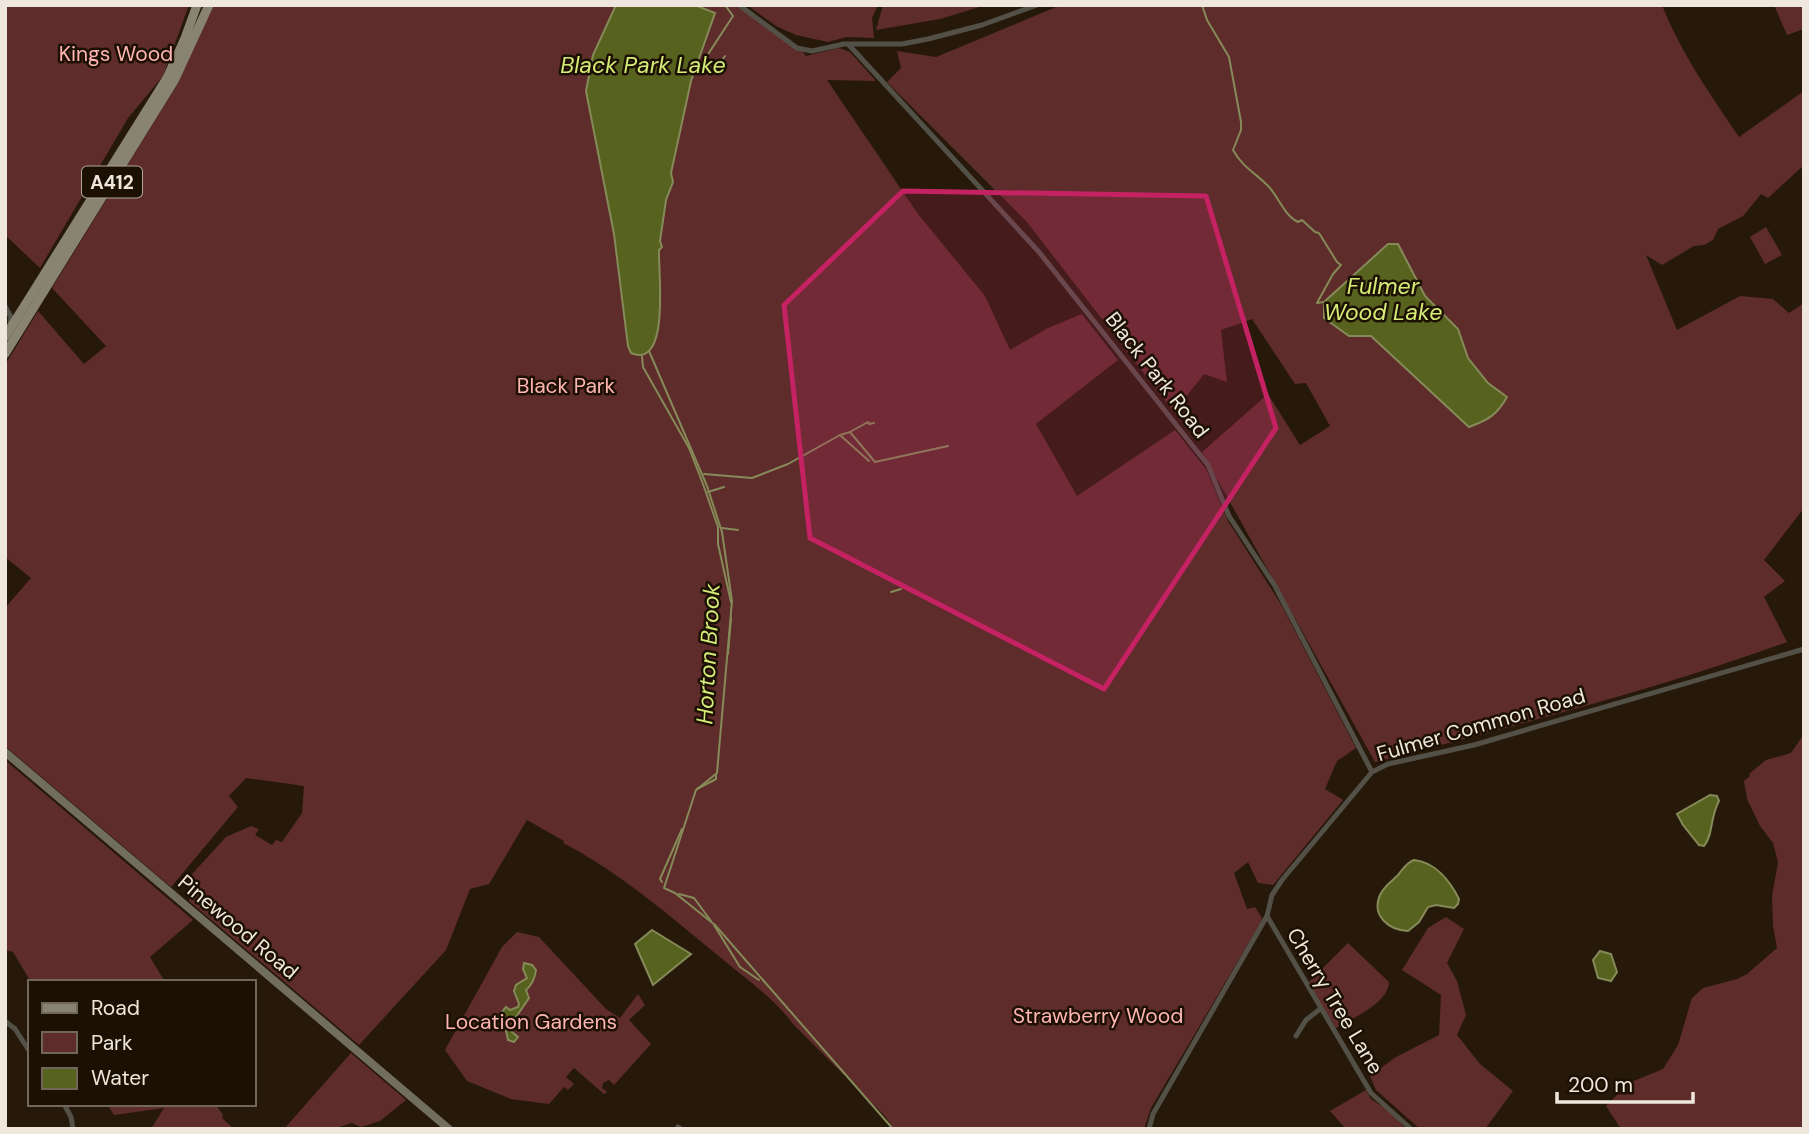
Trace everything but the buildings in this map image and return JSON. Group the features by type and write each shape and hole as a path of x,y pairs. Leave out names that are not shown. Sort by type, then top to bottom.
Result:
{"main road":[{"name":"A412","path":"7,334 167,78 186,38 197,5"},
{"name":"A412","path":"5,354 174,81 209,5"}],"street":[{"path":"739,5 801,49 811,51 837,45 902,44 928,39 1037,5"},
{"name":"Black Park Road","path":"849,45 1039,252 1208,466 1229,516 1275,586 1372,772"},
{"path":"6,306 17,308 29,300"},
{"path":"6,306 11,317 7,334"},
{"name":"Fulmer Common Road","path":"1149,1129 1153,1114 1267,916 1272,895 1372,772 1388,764 1475,745 1804,649"},
{"name":"Pinewood Road","path":"5,752 449,1129"},
{"name":"Cherry Tree Lane","path":"1267,916 1371,1093 1411,1129"},
{"path":"1296,1036 1306,1020 1320,1009"},
{"path":"5,1021 15,1029 28,1049"},
{"path":"65,1106 71,1117 72,1129"}],"highlighted area":[{"path":"903,191 1206,196 1276,428 1104,689 810,538 784,305"}],"green space":[{"name":"Kings Wood","path":"5,5 189,5 163,76 128,118 40,268 5,235"},
{"name":"Black Park","path":"213,5 739,5 801,49 806,56 839,48 850,52 876,81 827,80 918,214 985,296 1010,350 1048,328 1082,314 1118,360 1036,424 1077,496 1175,430 1206,469 1228,521 1282,606 1356,748 1337,761 1325,789 1343,800 1273,885 1258,883 1248,862 1234,873 1247,909 1255,907 1262,918 1261,922 1151,1108 1144,1129 894,1129 884,1115 759,989 625,882 527,820 489,884 470,889 446,950 359,1045 189,901 191,891 183,884 226,837 251,826 259,829 255,835 272,845 276,840 282,842 302,813 304,786 246,778 229,796 238,807 171,887 5,746 5,608 31,578 5,557 5,365 38,311 84,364 106,346 52,288 178,83"},
{"path":"747,5 878,5 872,18 874,38 847,37 828,42 796,35 776,26"},
{"path":"883,5 986,5 940,19 876,30"},
{"path":"1061,5 1662,5 1687,57 1739,137 1804,91 1804,165 1768,198 1761,194 1743,216 1718,229 1713,240 1694,246 1662,265 1646,255 1677,330 1740,296 1773,299 1789,313 1804,303 1804,508 1764,560 1785,581 1764,597 1787,642 1634,692 1375,762 1202,452 1268,394 1300,445 1330,426 1306,383 1295,384 1252,319 1221,330 1227,382 1204,374 1174,412 1026,221 887,82 901,68 897,51 936,57"},
{"path":"1774,5 1804,5 1804,29 1787,35"},
{"path":"1766,227 1782,255 1765,264 1750,237"},
{"path":"1804,734 1804,1042 1801,1044 1804,1044 1804,1129 1621,1129 1606,1106 1629,1083 1663,1069 1678,1045 1692,998 1703,988 1747,974 1777,948 1772,896 1778,862 1773,843 1760,826 1747,799 1744,781 1766,760 1791,753"},
{"path":"5,760 193,920 150,957 164,980 30,980 13,952 5,950"},
{"path":"1446,917 1464,929 1447,963 1457,981 1466,1015 1457,1035 1480,1064 1513,1091 1485,1129 1420,1129 1376,1090 1370,1076 1396,1057 1439,1035 1441,995 1402,970 1428,928"},
{"name":"Location Gardens","path":"517,932 539,937 606,1009 620,1018 638,994 645,1005 629,1020 651,1044 614,1085 609,1080 603,1083 602,1088 607,1092 604,1094 574,1068 566,1077 574,1084 568,1090 564,1087 549,1104 511,1099 467,1081 445,1050 502,947"},
{"path":"1348,943 1389,982 1383,997 1376,1004 1336,1028 1308,983"},
{"path":"351,1053 406,1100 380,1121 361,1127 352,1123 333,1129 284,1129"},
{"path":"1366,1090 1371,1099 1389,1111 1406,1129 1346,1129 1330,1111"},
{"path":"108,1106 216,1106 223,1115 222,1118 234,1129 151,1129 164,1108 114,1115"}],"water":[{"name":"Black Park Lake","path":"616,5 695,5 715,13 691,81 671,173 673,182 666,200 660,241 662,247 659,250 660,315 652,347 644,354 631,353 628,346 614,234 586,91 593,55"},
{"name":"Fulmer Wood Lake","path":"1388,244 1398,244 1425,296 1458,329 1468,358 1488,383 1507,397 1496,413 1487,419 1469,427 1371,336 1349,336 1324,318 1324,302"},
{"path":"1710,795 1717,796 1719,801 1704,846 1699,845 1677,814"},
{"path":"1414,860 1435,868 1459,899 1454,908 1436,905 1428,907 1419,922 1408,931 1388,925 1380,915 1378,903 1386,887"},
{"path":"652,930 691,954 653,985 635,944"},
{"path":"1600,951 1611,954 1617,972 1611,981 1598,978 1593,960"},
{"path":"524,963 532,965 536,970 533,981 526,990 529,998 516,1017 507,1020 507,1028 518,1037 514,1042 508,1040 502,1012 506,1007 510,1010 518,1007 514,991 516,985 527,978 523,969"}],"waterway":[{"name":"Horton Brook","path":"695,70 699,68 733,16 725,5"},
{"path":"1202,5 1207,20 1229,57 1241,122 1241,130 1233,150 1245,166 1269,187 1289,216 1298,222 1302,220 1319,233 1341,265 1317,303 1324,302"},
{"path":"696,67 717,67 725,56"},
{"name":"Horton Brook","path":"649,351 707,486 722,532 732,601 717,773 696,790 664,888 675,893 715,925 893,1129"},
{"name":"Horton Brook","path":"642,356 643,367 689,448 703,484 718,527 718,544 731,602"},
{"path":"704,474 752,478 788,464 868,422 874,423"},
{"path":"850,432 875,462 948,446"},
{"path":"840,435 869,461"},
{"path":"708,492 724,487"},
{"path":"722,528 738,530"},
{"path":"891,592 901,589"},
{"name":"Horton Brook","path":"728,654 731,618"},
{"name":"Horton Brook","path":"697,789 716,779 716,775"},
{"path":"662,882 660,879 682,829"},
{"path":"679,894 694,898 711,921"},
{"path":"714,925 740,967 759,980"}],"park label":[{"name":"Strawberry Wood","path":"1098,1016"}]}
